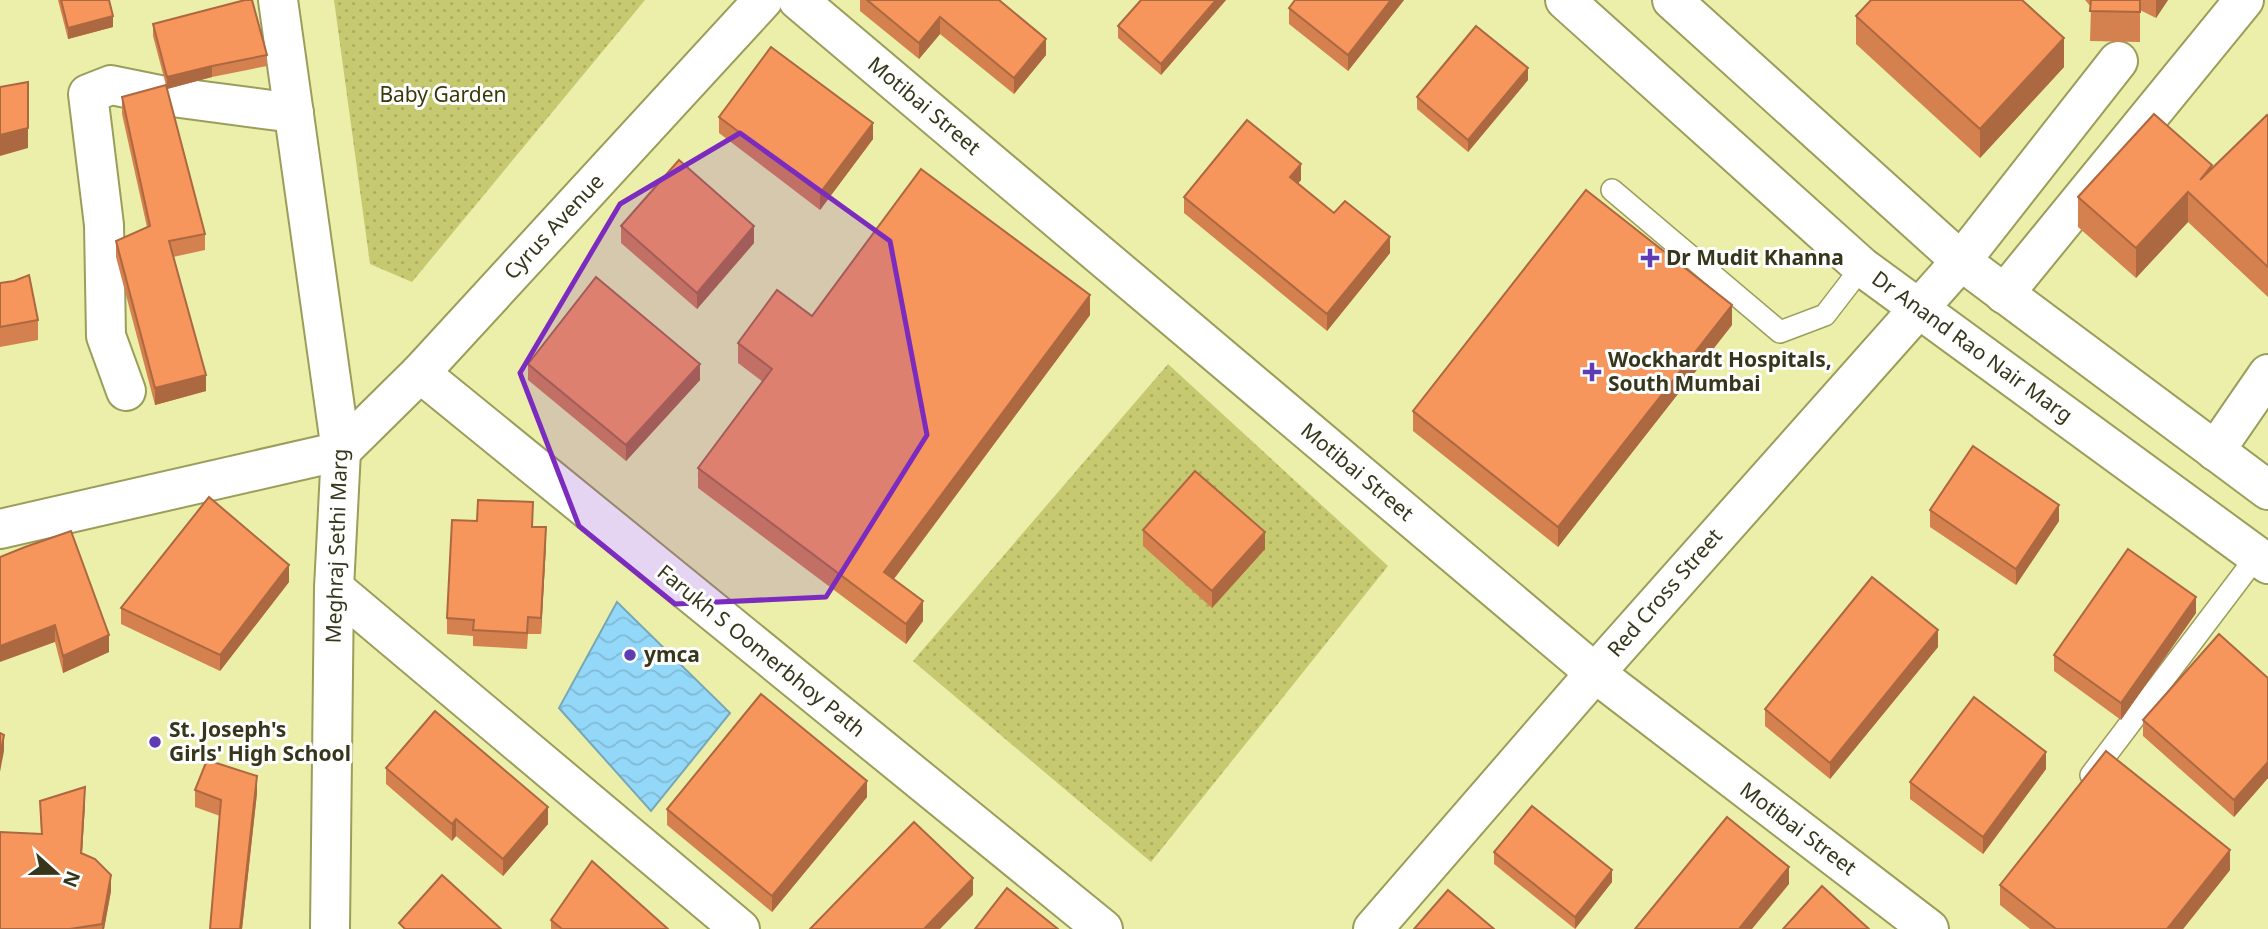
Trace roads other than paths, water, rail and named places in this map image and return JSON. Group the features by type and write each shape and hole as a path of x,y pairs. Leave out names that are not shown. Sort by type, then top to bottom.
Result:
{"street":[{"name":"Meghraj Sethi Marg","path":"278,0 341,451 334,589 331,929"},
{"name":"Cyrus Avenue","path":"341,451 420,373 764,0"},
{"name":"Motibai Street","path":"798,0 1595,673 1929,929"},
{"name":"Dr Anand Rao Nair Marg","path":"1565,0 1862,267 2262,560"},
{"path":"1672,0 1961,261 2268,490"},
{"path":"2004,294 2244,0"},
{"name":"Red Cross Street","path":"1373,929 1595,673 1961,261 2118,61"},
{"path":"126,391 106,336 104,225 88,94 111,85 165,96 294,113"},
{"name":"Farukh S Oomerbhoy Path","path":"420,373 1103,929"},
{"path":"2215,451 2268,374"},
{"path":"0,528 341,451"},
{"path":"334,589 740,929"}],"lane":[{"path":"1612,190 1780,332 1825,315 1862,267"},
{"path":"2082,786 2262,560"}],"water":[{"name":"ymca","path":"617,602 730,713 651,811 559,708"}],"place":[{"name":"Dr Mudit Khanna","path":"1650,258"},
{"name":"Wockhardt Hospitals, South Mumbai","path":"1592,372"},
{"name":"ymca","path":"630,655"},
{"name":"St. Joseph's Girls' High School","path":"155,742"}],"park label":[{"name":"Baby Garden","path":"443,95"}]}
